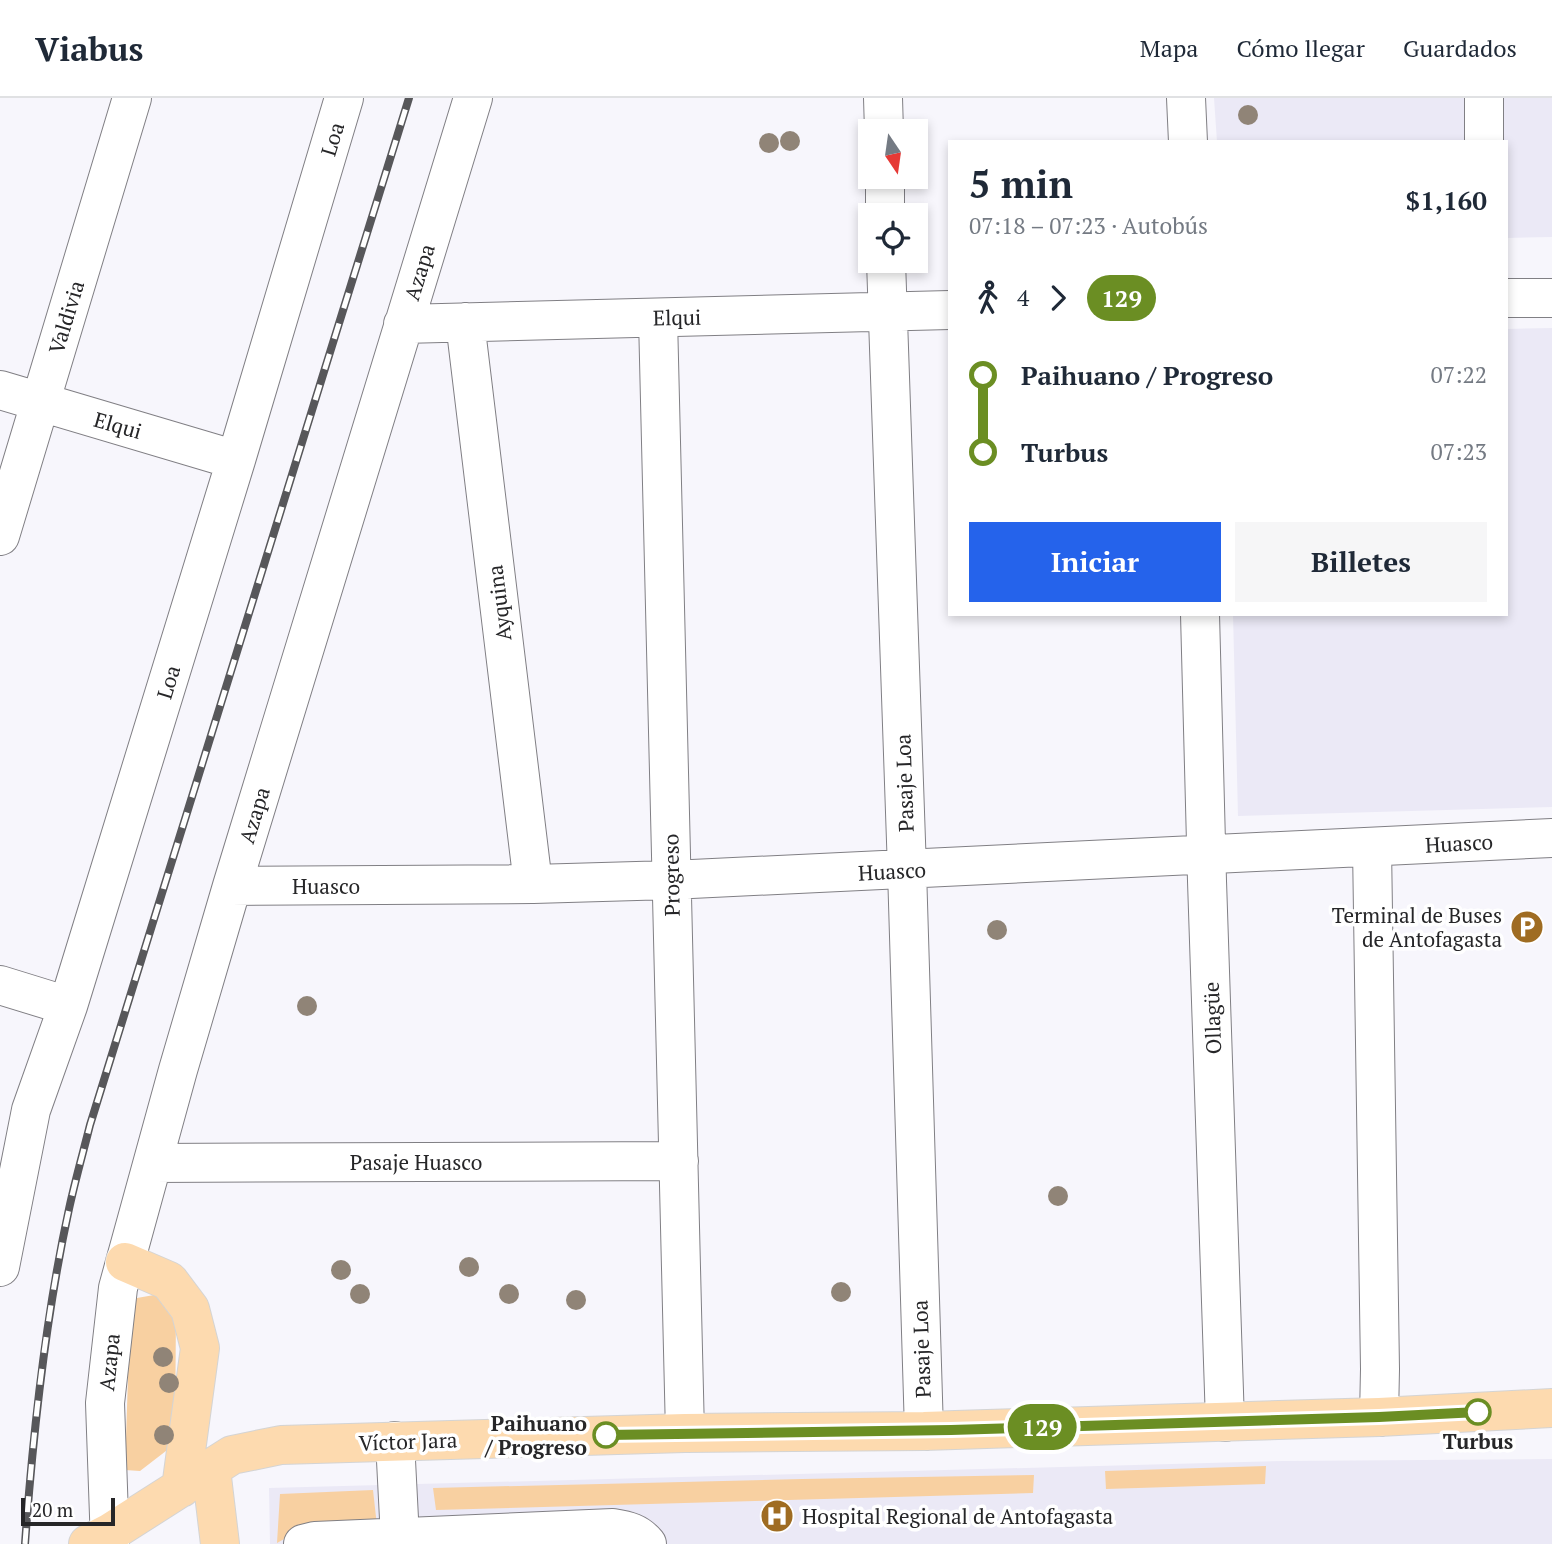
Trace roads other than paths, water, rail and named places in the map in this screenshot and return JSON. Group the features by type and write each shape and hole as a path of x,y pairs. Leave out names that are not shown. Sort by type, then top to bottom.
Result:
{"main road":[{"path":"125,1262 169,1281 190,1309 200,1348 196,1479 220,1544"},
{"name":"Víctor Jara","path":"103,1540 232,1455 281,1445 685,1433 924,1431 1379,1417 1552,1408"}],"street":[{"name":"Valdivia","path":"0,536 132,98"},
{"name":"Loa","path":"0,1267 31,1110 68,1006 344,98"},
{"name":"Azapa","path":"103,1540 105,1403 118,1288 232,886 473,98"},
{"path":"883,98 884,119"},
{"path":"1186,98 1188,140"},
{"path":"1484,98 1484,140"},
{"name":"Pasaje Loa","path":"887,273 924,1431"},
{"path":"1508,298 1552,298"},
{"name":"Elqui","path":"403,324 948,310"},
{"name":"Progreso","path":"658,318 685,1433"},
{"name":"Ayquina","path":"465,323 533,884"},
{"name":"Elqui","path":"0,390 236,460"},
{"name":"Ollagüe","path":"1200,616 1226,1422"},
{"name":"Huasco","path":"232,886 533,884 671,880 1552,838"},
{"path":"1371,847 1379,1417"},
{"path":"0,985 68,1006"},
{"name":"Pasaje Huasco","path":"153,1163 679,1161"},
{"path":"395,1441 400,1538"},
{"path":"303,1544 315,1541 613,1528 638,1535 648,1544"}],"railway":[{"path":"25,1544 36,1418 53,1292 69,1209 90,1125 409,98"}],"place":[{"name":"Terminal de Buses de Antofagasta","path":"1527,927"},
{"name":"Turbus","path":"1478,1412"},
{"name":"Paihuano / Progreso","path":"606,1435"},
{"name":"Hospital Regional de Antofagasta","path":"777,1516"}]}
